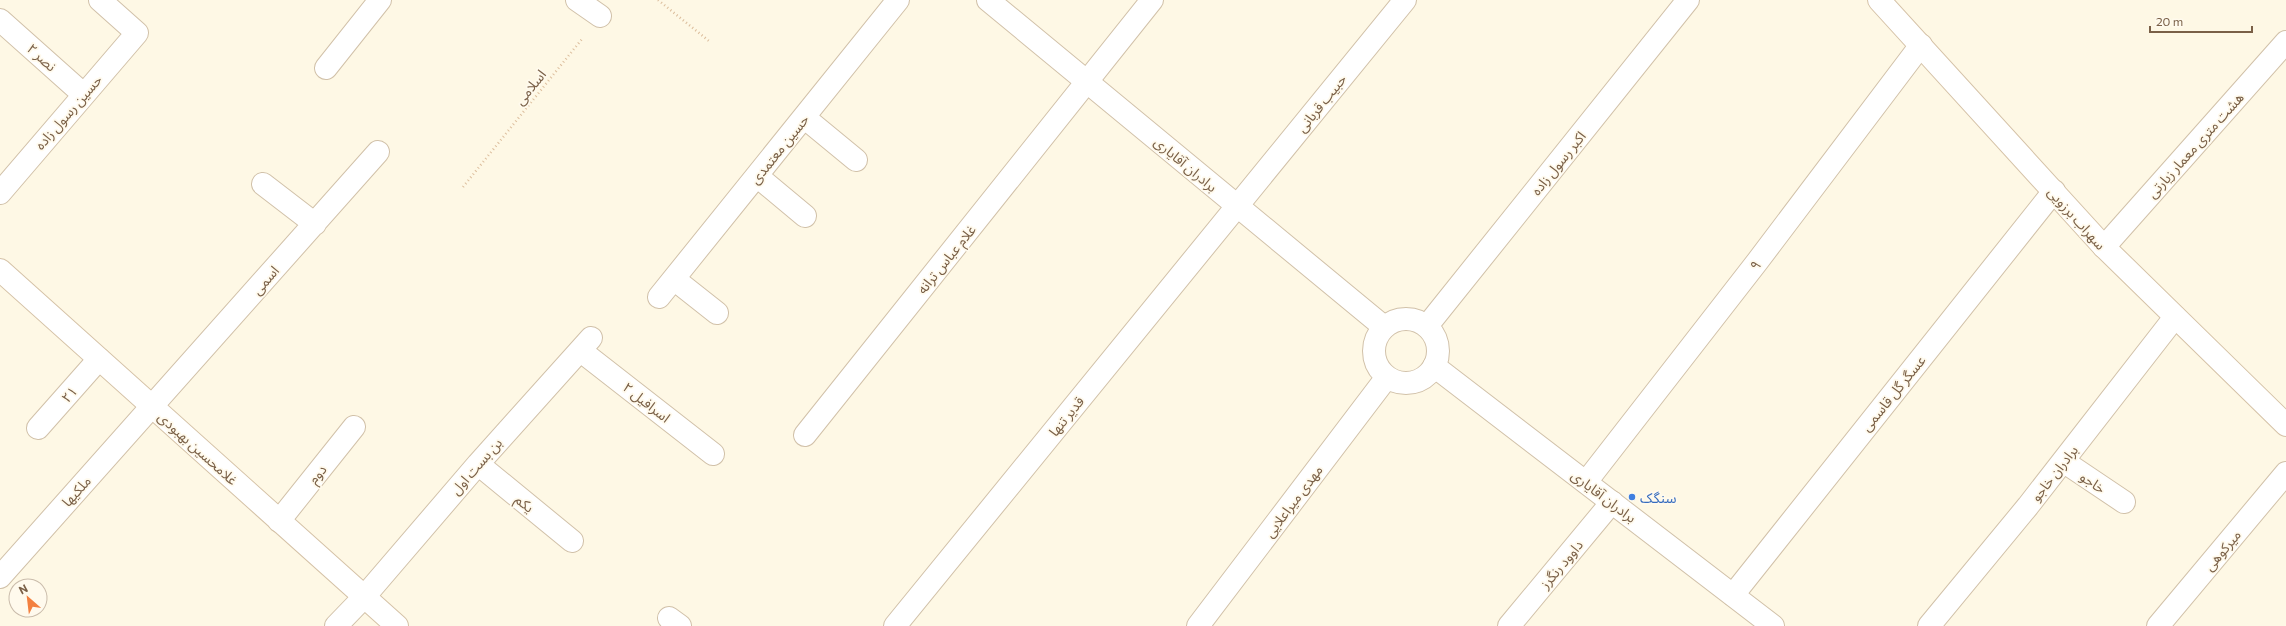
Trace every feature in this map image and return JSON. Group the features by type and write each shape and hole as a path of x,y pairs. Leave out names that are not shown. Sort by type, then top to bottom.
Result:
{"street":[{"name":"حسین رسول زاده","path":"0,193 83,94 137,33 100,0"},
{"path":"326,68 380,0"},
{"path":"577,0 600,16"},
{"name":"حسین معتمدی","path":"659,297 805,118 898,0"},
{"name":"برادران آقایاری","path":"988,0 1384,327"},
{"name":"غلام عباس ترانه","path":"805,435 1152,0"},
{"name":"حبیب قربانی","path":"1237,206 1405,0"},
{"name":"اکبر رسول زاده","path":"1427,326 1688,0"},
{"name":"سهراب برزویی","path":"1887,3 1920,44 2104,247 2286,425"},
{"name":"نصر ۲","path":"0,20 83,94"},
{"name":"هشت متری معمار زیارتی","path":"2104,247 2286,42"},
{"name":"۹","path":"1586,482 1757,262 1920,44"},
{"path":"805,118 856,160"},
{"name":"اسمی","path":"151,406 378,152"},
{"path":"757,176 805,216"},
{"path":"263,184 315,224"},
{"name":"عسگر گل قاسمی","path":"1733,594 2054,192"},
{"name":"قدیر تنها","path":"895,626 1237,206"},
{"name":"غلامحسین بهبودی","path":"0,270 397,626"},
{"path":"674,279 718,313"},
{"path":"1410,318 1427,326 1434,334 1438,345 1438,356 1434,366 1427,375 1418,381 1408,383 1387,377 1380,370 1374,352 1374,343 1384,327 1392,322 1410,318"},
{"name":"برادران خاجو","path":"1929,626 2063,461 2175,318"},
{"name":"اسرافیل ۲","path":"586,344 713,454"},
{"name":"بن بست اول","path":"336,626 364,597 478,464 586,344"},
{"name":"۲۱","path":"38,428 99,359"},
{"name":"برادران آقایاری","path":"1434,366 1774,626"},
{"name":"مهدی میراعلایی","path":"1198,626 1387,377"},
{"name":"ملکیها","path":"0,577 151,406"},
{"name":"دوم","path":"279,521 354,427"},
{"name":"خاجو","path":"2063,461 2124,502"},
{"name":"یکم","path":"478,464 572,541"},
{"name":"میرکوهی","path":"2158,626 2286,473"},
{"name":"داوود رنگرز","path":"1510,626 1612,502"}],"path":[{"path":"658,0 709,41"},
{"name":"اسلامی","path":"463,187 600,16"}],"place":[{"name":"سنگک","path":"1632,497"}]}
